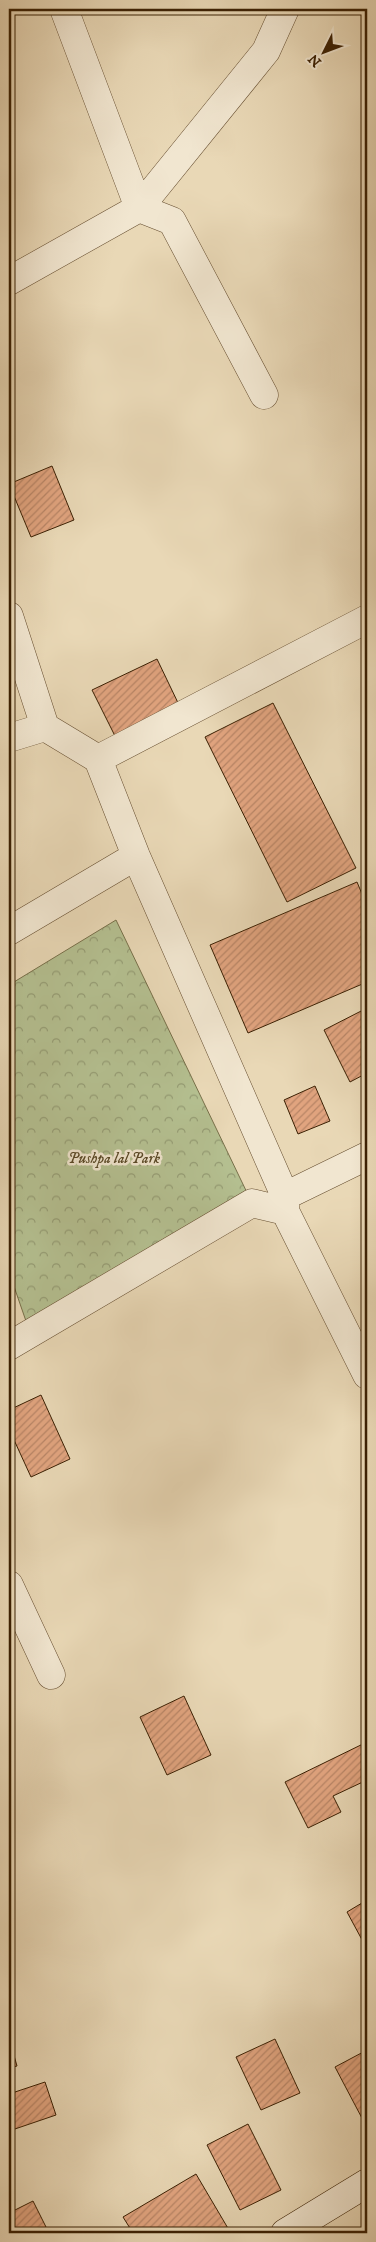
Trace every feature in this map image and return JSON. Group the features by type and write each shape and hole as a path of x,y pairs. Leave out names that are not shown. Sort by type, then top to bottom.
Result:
{"street":[{"path":"64,9 139,208 172,221 264,394"},
{"path":"9,281 139,208 266,51 285,9"},
{"path":"9,616 45,727 98,759 136,856 285,1204 367,1375"},
{"path":"98,759 367,620"},
{"path":"9,738 45,727"},
{"path":"9,931 136,856"},
{"path":"9,1346 252,1203 285,1204 367,1156"},
{"path":"9,1586 51,1675"},
{"path":"285,2233 367,2183"}],"green space":[{"name":"Pushpa lal Park","path":"116,920 252,1203 27,1324 9,1272 9,985"}],"building":[{"path":"52,466 74,520 31,537 9,484"},
{"path":"157,659 180,707 116,738 92,690"},
{"path":"273,703 356,868 287,902 205,737"},
{"path":"357,882 367,906 367,982 248,1033 210,945"},
{"path":"367,1008 367,1073 350,1082 324,1030"},
{"path":"315,1086 330,1121 298,1134 284,1100"},
{"path":"41,1395 70,1459 31,1477 9,1429 9,1410"},
{"path":"184,1696 211,1755 167,1775 140,1717"},
{"path":"367,1742 367,1780 333,1796 341,1812 308,1828 285,1782"},
{"path":"367,1900 367,1949 347,1912"},
{"path":"9,2038 17,2066 9,2068"},
{"path":"275,2039 300,2093 261,2110 236,2057"},
{"path":"367,2050 367,2121 364,2122 335,2067"},
{"path":"45,2082 56,2115 9,2131 9,2094"},
{"path":"248,2124 281,2190 240,2210 207,2145"},
{"path":"196,2174 229,2230 223,2233 133,2233 123,2217"},
{"path":"33,2201 49,2233 9,2233 9,2213"}]}
